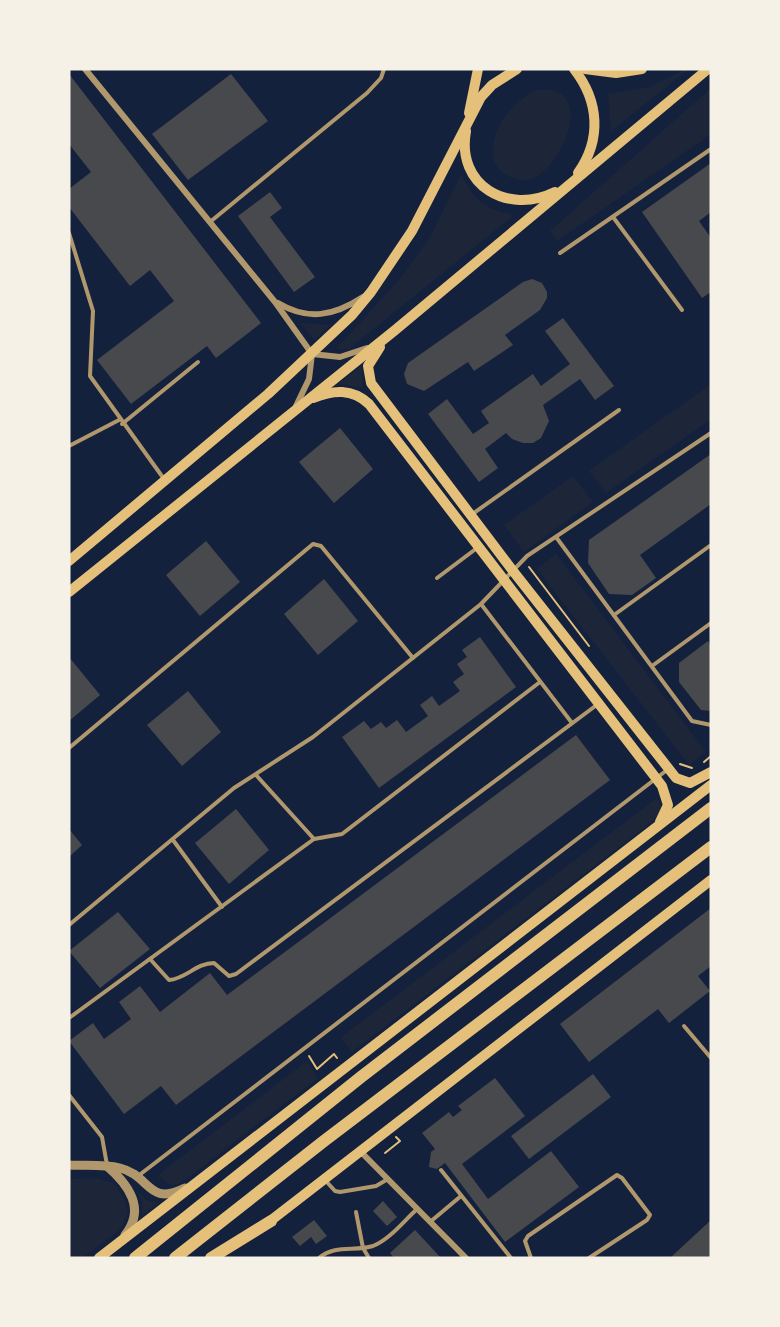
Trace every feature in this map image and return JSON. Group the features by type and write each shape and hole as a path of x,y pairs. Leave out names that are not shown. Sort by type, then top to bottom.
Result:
{"highway":[{"path":"137,1256 361,1077 711,808"},
{"path":"175,1258 324,1141 711,847"},
{"path":"212,1258 271,1221"}],"main road":[{"path":"69,561 268,394 312,354 370,292 432,197 468,120 492,85 517,69"},
{"path":"477,72 465,140 471,169 489,192 501,199 527,201 546,196 571,183 586,160 595,131 592,99 574,69"},
{"path":"585,69 616,73 642,69"},
{"path":"69,592 394,331 708,69"},
{"path":"394,331 368,366 371,382 513,571 672,766 682,782 690,783 711,772"},
{"path":"295,409 333,392 351,392 364,398 657,778 665,792 668,805 663,818 647,837"},
{"path":"99,1258 647,837 711,785"},
{"path":"222,1258 711,880"}],"street":[{"path":"86,69 275,302 312,354 306,389 295,409"},
{"path":"296,332 294,318 342,310 370,292"},
{"path":"275,302 306,315"},
{"path":"312,354 349,356 394,331"},
{"path":"360,1150 416,1210 466,1258"},
{"path":"69,1166 121,1168 138,1177 150,1189 163,1195 179,1191 202,1179"},
{"path":"107,1166 128,1187 135,1205 132,1226 116,1246"}],"lane":[{"path":"209,222 367,93 381,78 384,69"},
{"path":"560,253 711,149"},
{"path":"613,217 682,310"},
{"path":"69,233 93,311 88,363 90,376 165,480"},
{"path":"69,446 121,422 198,362"},
{"path":"471,516 619,410"},
{"path":"69,926 234,788 313,737 481,604 523,560 711,434"},
{"path":"556,537 692,720 711,725"},
{"path":"69,748 313,544 321,546 412,658"},
{"path":"614,615 711,545"},
{"path":"437,578 477,547"},
{"path":"481,604 572,723"},
{"path":"652,666 711,622"},
{"path":"69,1018 314,839 342,834 540,682"},
{"path":"150,959 169,980 178,979 204,963 214,963 229,976 236,974 599,704"},
{"path":"138,1177 672,766"},
{"path":"256,775 314,839"},
{"path":"173,840 222,907"},
{"path":"684,1026 711,1058"},
{"path":"69,1095 102,1137 107,1166"},
{"path":"441,1170 511,1258"},
{"path":"531,1258 525,1241 528,1236 617,1175 622,1178 650,1215 647,1220 589,1258"},
{"path":"324,1179 335,1191 340,1192 376,1186 388,1179"},
{"path":"429,1222 461,1196"},
{"path":"319,1258 339,1248 363,1248 380,1242 416,1210"},
{"path":"356,1212 363,1248 369,1258"}],"path":[{"path":"523,560 593,652"},
{"path":"703,763 711,756"},
{"path":"672,766 695,769"},
{"path":"305,1050 317,1069 334,1054"},
{"path":"385,1153 400,1141"}],"shaded area":[{"path":"689,69 611,131 608,94 650,87"},
{"path":"710,89 711,134 557,241 550,231"},
{"path":"536,90 553,90 566,98 570,111 569,126 556,157 545,170 533,178 521,180 500,170 495,162 493,143 508,113"},
{"path":"461,174 481,203 494,210 514,215 349,349 336,349 404,274 431,235"},
{"path":"301,323 330,325 314,340"},
{"path":"361,366 363,388 339,384"},
{"path":"711,384 711,419 606,493 589,471"},
{"path":"573,476 593,502 524,552 504,525"},
{"path":"556,554 706,752 689,765 537,569"},
{"path":"657,798 662,809 653,821 352,1052 341,1037"},
{"path":"307,1061 318,1078 185,1180 177,1185 168,1184 158,1175"},
{"path":"95,1178 114,1183 124,1199 128,1213 121,1229 82,1258 69,1258 69,1179"},
{"path":"136,1189 146,1200 158,1203 142,1216 142,1202"}],"building":[{"path":"69,74 261,323 216,358 207,346 131,404 97,360 174,301 150,270 130,286 69,207 69,189 91,172 69,144"},
{"path":"231,74 268,121 188,180 152,134"},
{"path":"711,163 711,212 699,221 711,238 711,292 702,298 642,212"},
{"path":"270,192 282,208 270,217 315,277 294,292 238,216"},
{"path":"532,279 542,283 547,292 547,298 540,310 505,335 513,345 474,371 468,362 424,391 407,384 404,374 408,363 523,282"},
{"path":"563,318 614,386 595,400 580,379 543,405 549,421 541,438 533,443 523,443 512,439 506,433 485,449 498,468 479,482 428,414 447,399 473,434 489,423 481,411 533,374 541,386 570,364 545,331"},
{"path":"340,428 373,469 334,503 299,462"},
{"path":"711,454 711,504 640,555 656,578 632,595 609,594 588,563 589,540"},
{"path":"206,541 240,582 200,616 166,575"},
{"path":"324,579 358,621 318,655 284,614"},
{"path":"480,637 516,687 379,788 342,737 364,721 371,729 381,722 386,728 397,720 406,732 428,716 420,705 432,696 439,706 460,691 453,682 464,674 457,664 467,657 462,650"},
{"path":"708,641 711,646 711,711 701,710 679,682 679,663"},
{"path":"69,657 100,695 69,721"},
{"path":"188,691 221,732 182,766 147,725"},
{"path":"576,735 610,780 176,1105 161,1086 124,1114 69,1041 93,1023 104,1039 131,1019 119,1002 140,986 160,1012 210,973 227,995"},
{"path":"236,809 269,850 229,884 195,843"},
{"path":"69,829 82,845 69,857"},
{"path":"711,908 711,966 698,976 710,991 669,1023 658,1009 589,1062 560,1024"},
{"path":"118,912 150,949 100,988 69,951"},
{"path":"593,1074 611,1097 529,1159 511,1136"},
{"path":"495,1078 525,1116 462,1164 488,1199 551,1151 579,1187 505,1242 445,1163 437,1169 429,1167 431,1152 435,1149 422,1133 449,1112 453,1117 462,1110 458,1106"},
{"path":"383,1201 397,1217 387,1226 373,1211"},
{"path":"314,1220 327,1236 316,1244 311,1237 300,1246 292,1237"},
{"path":"711,1220 711,1258 670,1258"},
{"path":"415,1230 441,1258 394,1258 390,1253"}]}
